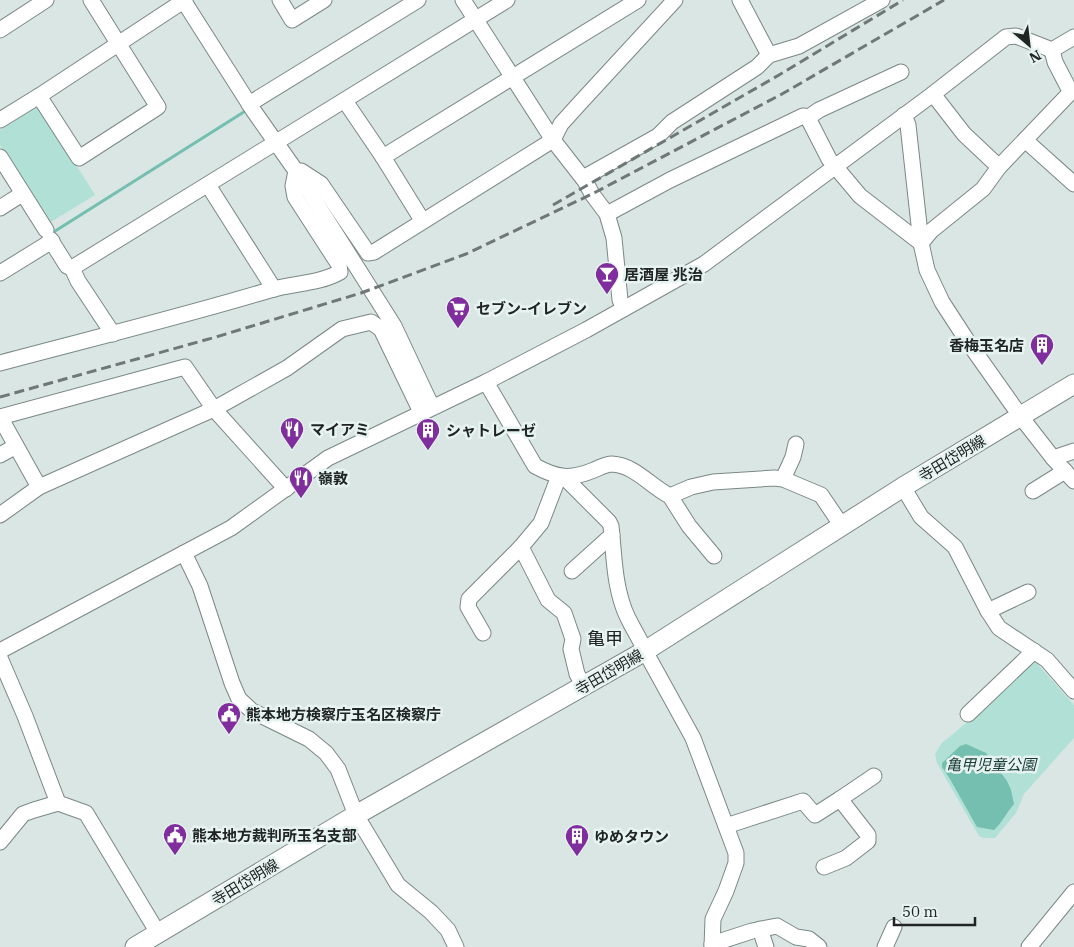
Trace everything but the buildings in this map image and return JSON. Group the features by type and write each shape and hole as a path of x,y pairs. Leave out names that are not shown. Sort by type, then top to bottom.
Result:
{"main road":[{"name":"寺田岱明線","path":"135,947 356,815 645,652 904,487 1074,384"}],"street":[{"path":"0,30 46,0"},
{"path":"39,96 79,158 158,107 91,0"},
{"path":"0,120 184,0 251,106 296,171 394,326 426,410"},
{"path":"280,0 292,20 324,0"},
{"path":"251,106 418,0"},
{"path":"463,0 553,140 583,178 607,214 614,238 620,300 624,308"},
{"path":"72,268 507,0"},
{"path":"383,157 638,0"},
{"path":"296,171 301,171 321,184 368,253 374,252 422,220 553,140 561,124 674,0"},
{"path":"740,0 769,55"},
{"path":"583,178 658,136 672,122 757,67 769,55 799,46 882,0"},
{"path":"0,651 231,528 328,458 486,382 586,330 704,264 933,94 1006,37 1016,36 1052,50"},
{"path":"1052,50 1074,37"},
{"path":"921,243 931,231 983,190 999,167 1069,94 1071,89 1055,62 1052,50"},
{"path":"607,214 670,180 802,116 809,117 819,110 901,72"},
{"path":"933,94 964,134 999,167"},
{"path":"345,101 422,220"},
{"path":"904,115 908,125 921,243 927,270 942,302 1021,417 1069,476 1033,491"},
{"path":"809,117 815,133 835,167 860,196 921,243"},
{"path":"1025,140 1074,184"},
{"path":"0,157 67,266 72,268 78,281 113,334"},
{"path":"0,362 197,312 274,289 330,278 340,272 339,264 295,197 293,186 296,171"},
{"path":"208,184 274,289"},
{"path":"0,208 22,194"},
{"path":"0,273 49,237"},
{"path":"0,515 39,487 214,409 287,368 342,329 371,322 381,329 426,410"},
{"path":"39,487 0,417 185,367 214,409 286,489"},
{"path":"486,382 535,466 562,477 609,522 614,562 624,610 693,738 736,853 736,863 713,919 712,946 760,929 777,926 796,936 809,939 819,947"},
{"path":"783,479 794,457 796,444"},
{"path":"0,455 16,446"},
{"path":"1053,458 1074,452"},
{"path":"562,477 587,473 613,464 631,470 670,496 689,526 714,556"},
{"path":"483,633 468,606 469,599 521,547 541,524 562,477"},
{"path":"670,496 691,487 713,482 783,479 821,495 842,526"},
{"path":"904,487 921,518 955,547 988,612 1000,628 1069,674 1074,691"},
{"path":"572,571 612,535"},
{"path":"521,547 548,600 564,613 573,639 571,649 577,674 584,686"},
{"path":"184,553 200,586 232,683 240,700 252,711 309,739 326,753 338,769 356,815 398,885 431,912 448,930 456,947"},
{"path":"988,612 1028,592"},
{"path":"968,714 1034,651"},
{"path":"0,658 25,716 58,804"},
{"path":"726,826 803,801 815,814 874,776"},
{"path":"824,867 846,858 868,841 868,835 840,799"},
{"path":"0,842 23,814 58,804 86,813 158,933"},
{"path":"1029,947 1072,900"},
{"path":"885,947 894,927"},
{"path":"760,929 766,947"}],"green space":[{"path":"39,106 95,195 49,223 0,145 0,130"},
{"name":"亀甲児童公園","path":"1035,661 1074,705 1074,738 1024,794 1016,813 995,838 984,838 979,836 937,763 935,754 941,744 1004,691"}],"shaded area":[{"path":"966,744 986,753 1007,781 1011,790 1014,804 994,830 977,827 942,767 942,763 960,746"}],"waterway":[{"path":"52,233 247,110"}],"railway":[{"path":"553,205 779,75 903,0"},
{"path":"0,397 216,337 361,293 466,254 592,194 782,94 944,0"}],"place":[{"name":"居酒屋 兆治","path":"607,295"},
{"name":"セブン-イレブン","path":"458,329"},
{"name":"香梅玉名店","path":"1042,366"},
{"name":"マイアミ","path":"292,450"},
{"name":"シャトレーゼ","path":"428,451"},
{"name":"嶺敦","path":"301,499"},
{"name":"熊本地方検察庁玉名区検察庁","path":"229,735"},
{"name":"熊本地方裁判所玉名支部","path":"175,856"},
{"name":"ゆめタウン","path":"577,857"}],"district":[{"name":"亀甲","path":"605,638"}]}
